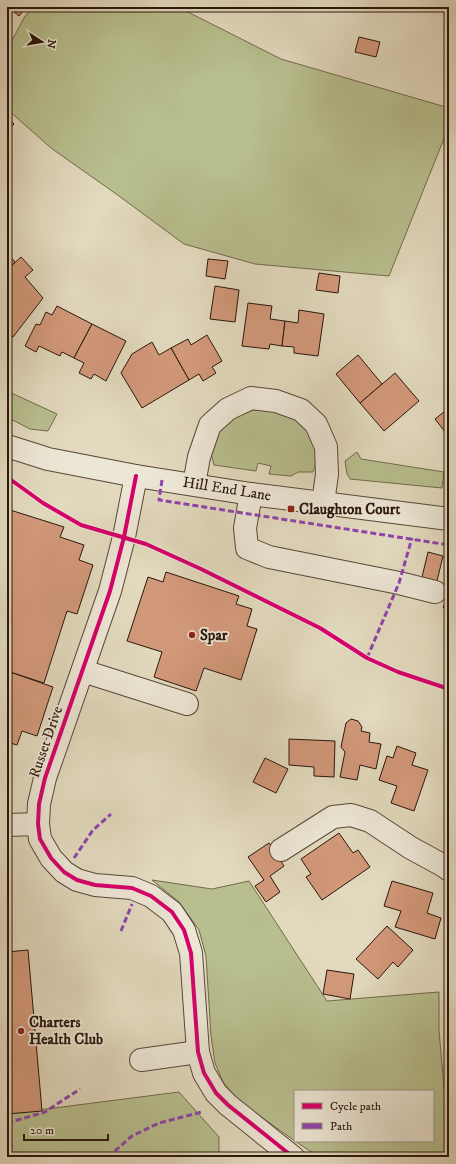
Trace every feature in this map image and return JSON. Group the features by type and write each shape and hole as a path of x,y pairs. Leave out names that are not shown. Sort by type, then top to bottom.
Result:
{"street":[{"path":"194,484 199,458 210,425 228,409 251,398 276,401 301,410 316,424 326,447 327,474 323,502"},
{"name":"Hill End Lane","path":"7,446 48,459 136,476 251,494 449,519"},
{"name":"Russet Drive","path":"136,476 124,537 110,591 45,778 39,804 38,824 40,839 51,858 64,872 77,880 94,885 132,888 151,896 172,912 184,930 191,953 198,1052 204,1073 216,1093 228,1105 293,1157"},
{"path":"251,494 245,528 247,548 269,557 399,583 435,592"},
{"path":"83,671 187,704"},
{"path":"280,850 333,817 351,815 370,821 411,848 449,870"},
{"path":"7,825 38,824"},
{"path":"141,1060 198,1052"}],"green space":[{"path":"35,7 178,7 281,59 449,108 449,126 389,276 255,264 184,244 51,148 7,109 7,50 25,16"},
{"path":"7,391 57,414 48,431 30,429 7,417"},
{"path":"249,410 280,412 289,415 298,421 310,435 316,446 317,459 313,472 298,472 291,476 269,474 271,466 258,463 256,471 214,465 210,449 219,430 233,418"},
{"path":"357,452 361,459 444,472 442,488 350,479 347,474 345,461"},
{"path":"152,880 212,889 249,881 327,1001 439,992 439,1031 449,1143 448,1152 445,1157 322,1157 296,1142 434,1142 434,1090 294,1090 294,1140 239,1101 223,1082 215,1063 211,1036 206,956 199,930 179,902"},
{"path":"179,1092 219,1137 219,1157 7,1157 7,1114"}],"building":[{"path":"8,7 26,7 19,16"},
{"path":"359,37 380,42 376,57 355,52"},
{"path":"7,116 14,124 7,131"},
{"path":"7,253 15,262 7,270"},
{"path":"21,257 33,270 25,277 43,298 13,337 7,329 7,270"},
{"path":"208,259 228,261 225,279 206,276"},
{"path":"319,273 340,276 338,293 316,290"},
{"path":"215,286 239,290 235,322 210,319"},
{"path":"248,303 272,306 270,319 285,321 282,346 270,344 269,349 242,346"},
{"path":"57,306 92,324 74,358 62,352 60,356 39,346 36,352 25,346 36,324 40,325 46,312 52,315"},
{"path":"299,310 324,314 318,356 294,353 294,347 282,346 285,321 298,323"},
{"path":"92,324 126,341 106,381 94,374 91,379 79,373 84,363 74,358"},
{"path":"207,335 222,361 212,367 216,373 203,381 199,374 189,380 171,348 188,339 191,345"},
{"path":"152,342 159,355 171,348 189,380 142,408 121,373 132,354"},
{"path":"358,355 382,384 360,403 336,374"},
{"path":"395,373 419,401 384,431 360,403"},
{"path":"449,408 449,437 435,419"},
{"path":"7,509 64,527 60,537 84,545 79,560 93,565 77,614 67,611 44,683 7,671 7,599 9,591 7,590"},
{"path":"428,552 443,556 437,581 422,577"},
{"name":"Spar","path":"166,572 239,596 236,604 252,609 247,626 257,629 241,680 204,668 196,691 154,677 162,652 127,641 148,577 163,582"},
{"path":"449,597 449,611 443,607"},
{"path":"7,671 53,687 37,736 22,731 17,745 7,742"},
{"path":"351,719 358,721 362,727 361,731 370,733 369,742 381,744 376,769 360,765 357,780 340,777 345,752 341,747 346,723"},
{"path":"289,739 335,741 334,777 314,776 314,767 289,765"},
{"path":"397,746 416,753 412,765 428,770 414,811 391,803 397,786 379,780 387,756 393,758"},
{"path":"265,758 288,769 276,793 253,782"},
{"path":"339,833 353,853 358,850 370,867 322,900 306,877 311,874 301,859"},
{"path":"269,843 284,866 270,876 280,892 266,902 255,886 264,880 248,857"},
{"path":"392,881 433,893 427,913 441,918 435,939 395,927 401,911 384,906"},
{"path":"387,926 413,950 398,967 393,962 378,979 356,959"},
{"name":"Charters Health Club","path":"28,950 42,1111 7,1114 7,952"},
{"path":"327,970 354,974 350,999 323,994"}],"marked path":[{"path":"162,480 159,500 449,545"},
{"path":"367,658 399,583 412,538"},
{"path":"74,858 93,830 111,814"},
{"path":"121,931 132,904"},
{"path":"7,1123 45,1112 80,1089"},
{"path":"108,1157 132,1136 159,1123 202,1112"},
{"path":"7,1125 13,1157"}],"cycle path":[{"path":"136,476 124,537 110,591 45,778 39,804 38,824 40,839 51,858 64,872 77,880 95,885 132,888 151,896 172,912 184,930 191,953 198,1052 204,1073 216,1093 228,1105 293,1157"},
{"path":"7,477 43,503 81,525 146,544 201,569 320,628 367,658 398,672 449,689"}],"place":[{"name":"Claughton Court","path":"291,509"},
{"name":"Spar","path":"192,635"},
{"name":"Charters Health Club","path":"21,1031"}]}
